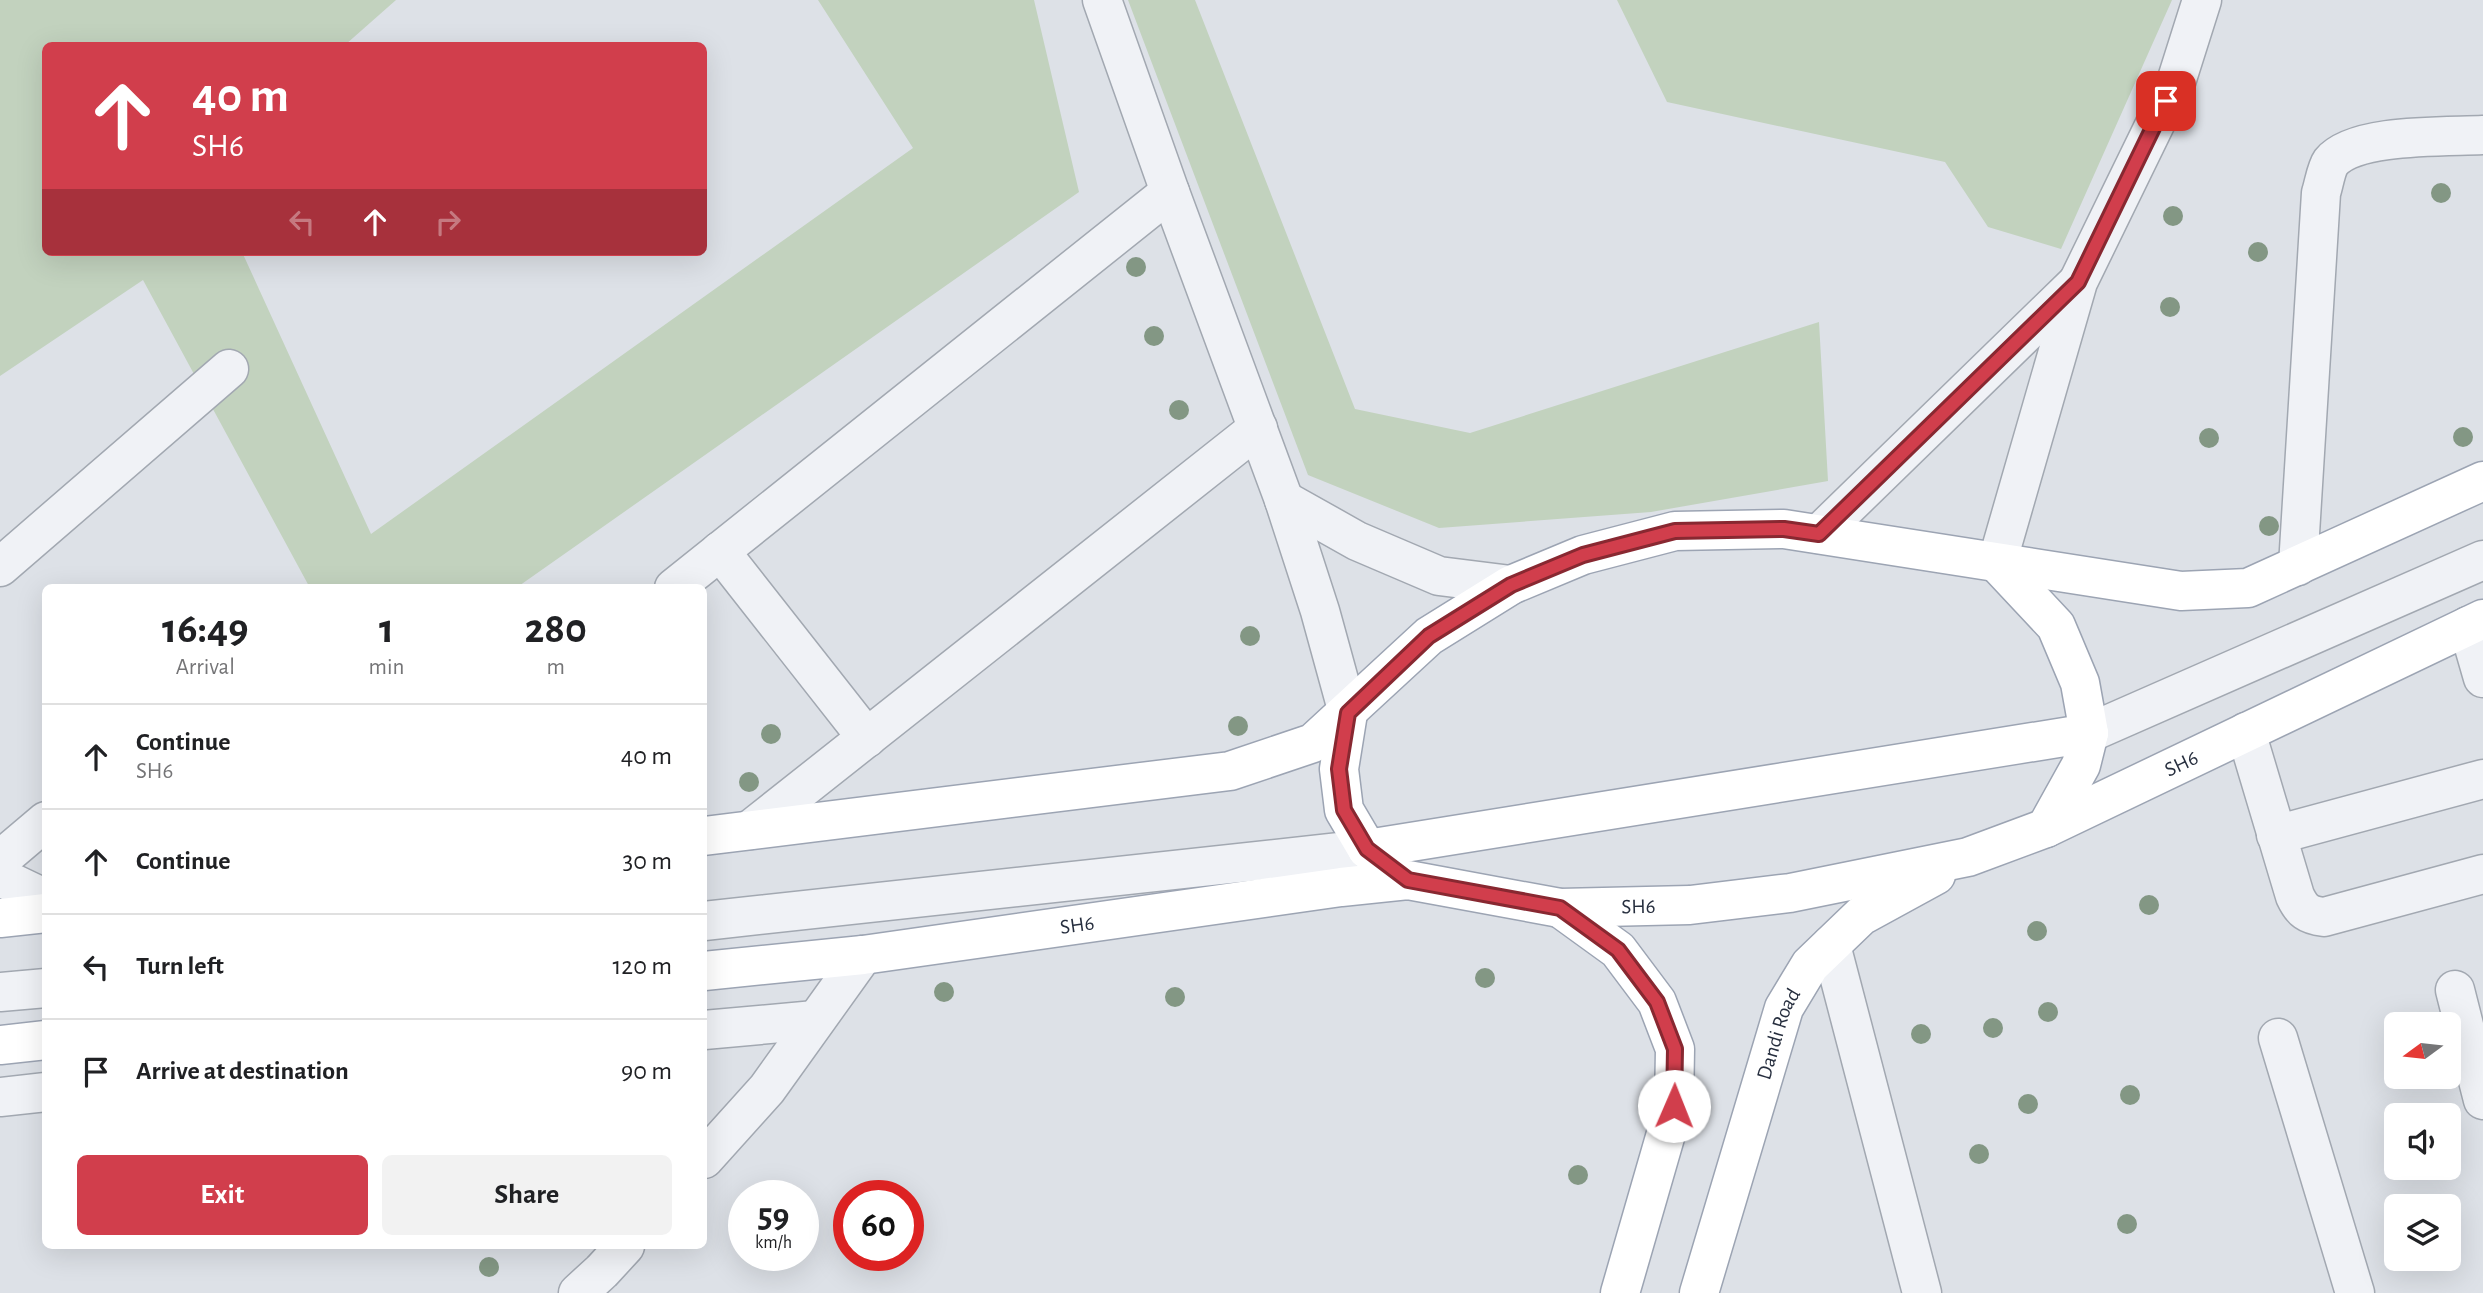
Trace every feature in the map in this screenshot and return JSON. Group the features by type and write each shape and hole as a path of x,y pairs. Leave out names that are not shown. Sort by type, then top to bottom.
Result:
{"main road":[{"path":"707,836 1230,771 1314,743 1429,636 1511,585 1583,555 1675,531 1784,529 2180,591 2248,588 2483,481"},
{"path":"1997,563 2056,626 2080,684 2089,733 2081,765 2046,828"},
{"name":"SH6","path":"707,971 863,954 1408,880 1560,908 1690,905 1790,893 1968,857 2046,828 2476,622"},
{"path":"1348,713 1339,769 1344,810 1367,849 1408,880"},
{"path":"1367,849 2089,733"},
{"name":"Dandi Road","path":"1699,1293 1784,1008 1810,965 1861,916 1968,857"},
{"path":"1560,908 1618,950 1657,1002 1675,1049 1674,1106 1620,1293"},
{"path":"0,918 42,913"},
{"path":"0,1045 42,1040"}],"street":[{"path":"1102,0 1284,500 1320,611 1348,713"},
{"path":"1997,563 2078,282 2177,79 2202,0"},
{"path":"2298,566 2321,193 2331,163 2351,148 2376,141 2483,135"},
{"path":"679,584 1170,192"},
{"path":"1819,534 2078,282"},
{"path":"0,567 229,369"},
{"path":"750,830 1258,428"},
{"path":"1284,500 1357,541 1439,576 1511,585"},
{"path":"720,551 867,738"},
{"path":"2089,733 2483,560"},
{"path":"2476,622 2483,678"},
{"path":"2246,732 2295,896 2309,915 2324,917 2483,874"},
{"path":"2276,835 2483,779"},
{"path":"0,860 42,824"},
{"path":"707,921 1367,849"},
{"path":"0,877 42,898"},
{"path":"1831,945 1922,1293"},
{"path":"707,1156 767,1089 863,954"},
{"path":"0,992 42,988"},
{"path":"2455,990 2483,1100"},
{"path":"707,1030 815,1020"},
{"path":"2278,1038 2355,1293"},
{"path":"0,1097 42,1093"},
{"path":"578,1293 622,1249"}],"green space":[{"path":"0,0 396,0 348,42 42,42 42,256 244,256 371,534 913,148 818,0 1034,0 1079,192 522,584 308,584 143,280 0,376"},
{"path":"1128,0 1195,0 1355,409 1470,433 1819,322 1828,481 1651,512 1439,528 1308,475"},
{"path":"1617,0 2172,0 2061,249 1988,227 1945,162 1667,102"}],"route":[{"path":"1674,1106 1675,1049 1657,1002 1618,950 1560,908 1408,880 1367,849 1344,810 1339,769 1348,713 1429,636 1511,585 1583,555 1675,531 1784,529 1819,534 2078,282 2166,101"}]}
